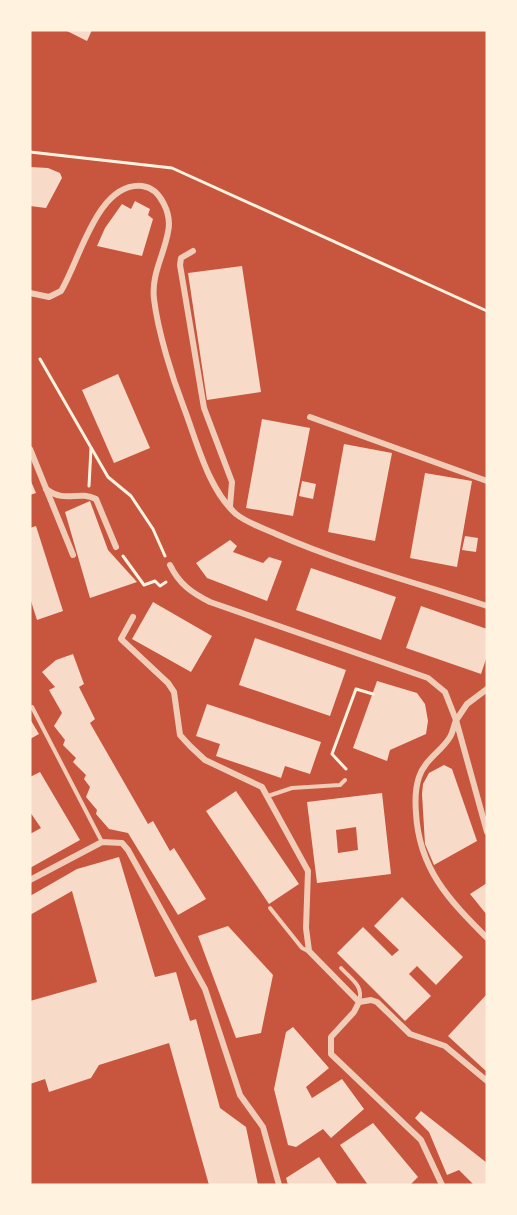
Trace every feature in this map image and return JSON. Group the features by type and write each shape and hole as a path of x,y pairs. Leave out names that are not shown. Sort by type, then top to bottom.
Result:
{"street":[{"path":"30,293 43,297 56,296 70,277 107,199 116,191 143,186 159,195 166,212 168,232 157,267 153,297 182,404 215,484 230,507 245,520 297,543 487,606"},
{"path":"193,250 181,258 180,266 204,408 232,482 230,507"},
{"path":"310,417 487,481"},
{"path":"30,449 73,555"},
{"path":"46,489 57,497 90,495 96,499 116,548"},
{"path":"170,565 176,577 189,591 210,603 428,678 445,692 456,720 487,832"},
{"path":"133,617 121,639 174,692 180,735 205,760 262,787 308,871 306,928 309,951 359,1002"},
{"path":"486,692 467,704 456,720 450,738 428,760 419,776 415,795 421,847 434,878 487,938"},
{"path":"479,802 487,821"},
{"path":"30,880 102,842 122,843 128,850 205,989 240,1095 263,1127 279,1185"},
{"path":"359,1002 371,1000 377,1002 410,1034 444,1046 487,1080"},
{"path":"359,1002 354,1012 334,1032 329,1047 334,1059 415,1133 421,1140 442,1185"}],"lane":[{"path":"32,707 102,842"},
{"path":"267,796 292,788 340,785 345,780"},
{"path":"270,908 302,948 309,951"},
{"path":"341,968 360,987 362,992 359,1002"}],"path":[{"path":"30,152 172,168 487,311"},
{"path":"40,359 108,477 131,496 153,529 170,565"},
{"path":"90,495 91,446"},
{"path":"116,548 144,585 154,581 160,586"},
{"path":"345,780 346,769 332,754 356,689 373,694"}],"building":[{"path":"65,30 92,30 87,41"},
{"path":"30,167 48,168 60,173 62,178 46,208 30,206"},
{"path":"135,201 150,209 148,215 153,219 142,256 97,246 105,228 122,204 131,209"},
{"path":"242,266 261,392 207,400 188,273"},
{"path":"118,374 150,448 114,463 82,390"},
{"path":"262,419 310,428 293,516 246,508"},
{"path":"344,444 392,453 375,541 328,532"},
{"path":"425,473 472,481 457,567 410,558"},
{"path":"30,479 36,493 30,495"},
{"path":"302,481 316,484 313,499 299,496"},
{"path":"90,501 108,550 137,582 90,598 65,512"},
{"path":"36,526 63,611 37,620 30,598 30,528"},
{"path":"465,536 478,538 476,552 462,550"},
{"path":"230,540 237,546 233,552 263,563 269,557 282,561 267,601 207,578 196,563"},
{"path":"311,568 396,597 381,640 296,610"},
{"path":"153,602 212,636 191,672 132,639"},
{"path":"421,606 487,629 487,656 481,674 406,648"},
{"path":"255,638 346,670 330,716 239,685"},
{"path":"73,654 84,684 79,687 95,719 90,723 148,824 153,821 170,851 174,848 206,899 178,915 128,833 109,829 96,814 97,810 86,797 90,787 84,779 86,775 73,762 76,758 63,745 65,740 54,726 62,713 49,690 55,687 42,672 56,660"},
{"path":"377,681 417,693 425,704 428,721 426,734 390,750 387,761 353,748"},
{"path":"207,704 321,742 310,774 285,766 281,778 216,756 220,744 196,736"},
{"path":"30,719 39,734 30,739"},
{"path":"444,765 452,769 477,841 434,865 425,844 423,784 429,773"},
{"path":"40,772 80,840 30,868 30,834 41,828 30,812 30,777"},
{"path":"236,791 299,884 269,904 206,811"},
{"path":"382,793 391,874 317,883 307,802","holes":["356,827 358,850 338,853 336,830"]},
{"path":"119,857 155,977 176,972 190,1021 196,1019 220,1108 246,1127 258,1185 209,1185 169,1043 99,1065 91,1078 49,1092 45,1079 30,1084 30,1001 97,982 72,891 30,915 30,896 77,869"},
{"path":"487,883 487,915 470,894"},
{"path":"402,897 463,957 436,985 417,966 409,974 431,996 405,1021 337,953 363,927 392,956 399,950 374,926"},
{"path":"228,926 273,975 261,1033 236,1038 198,936"},
{"path":"487,994 487,1072 448,1036"},
{"path":"293,1027 329,1068 306,1087 312,1098 342,1079 364,1109 331,1138 323,1129 296,1147 288,1145 274,1089 286,1032"},
{"path":"421,1111 487,1163 487,1185 474,1185 459,1170 447,1175 429,1132 415,1118"},
{"path":"373,1123 418,1177 410,1185 368,1185 340,1145"},
{"path":"319,1157 338,1185 288,1185 286,1178"}]}
